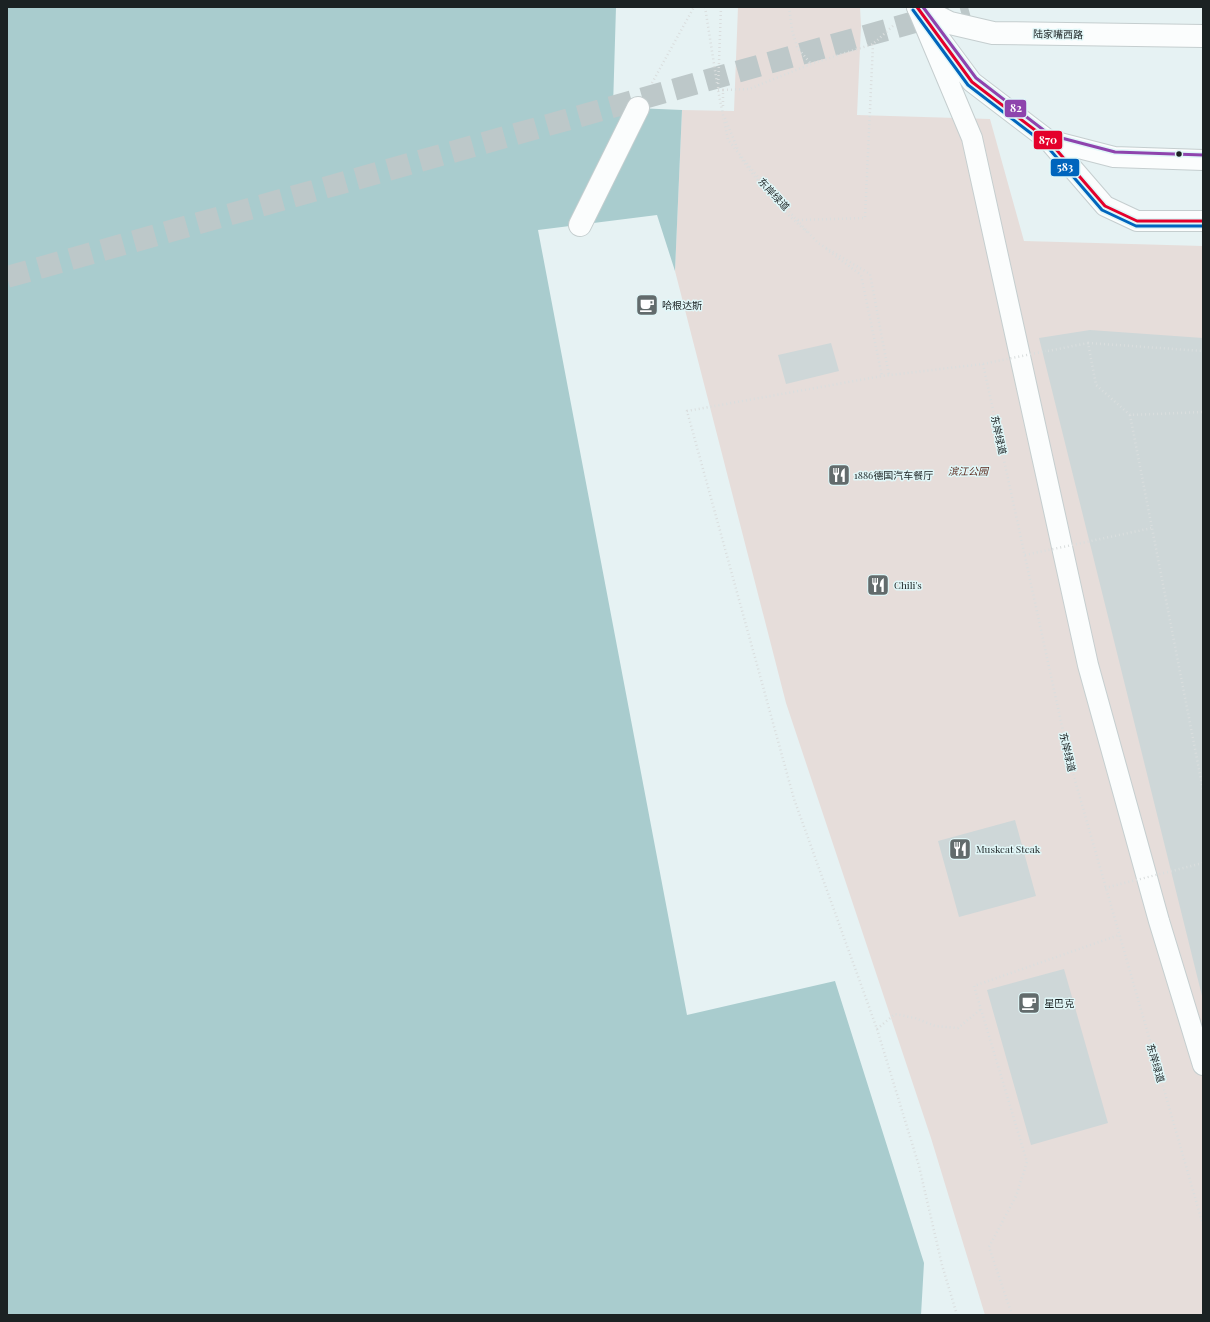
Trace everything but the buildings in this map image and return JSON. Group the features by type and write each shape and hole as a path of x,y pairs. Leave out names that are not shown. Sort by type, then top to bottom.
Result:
{"street":[{"name":"陆家嘴西路","path":"917,7 950,23 993,33 1203,36"},
{"path":"580,225 638,108"}],"lane":[{"path":"917,7 972,82 1048,140 1105,206 1137,221 1203,221"},
{"path":"917,7 972,138 1088,665 1159,921 1203,1065"},
{"path":"1048,140 1114,156 1203,160"}],"path":[{"path":"638,108 694,7"},
{"path":"705,7 718,90 749,89 811,64 873,44 897,23"},
{"name":"东岸绿道","path":"721,7 718,90 728,140 762,182 818,243 870,274 889,375"},
{"path":"789,7 792,30 797,47 811,64"},
{"path":"793,220 865,218 873,44"},
{"path":"723,90 722,111 742,160 774,202 818,243 861,275 882,376"},
{"path":"1088,343 1096,384 1130,415 1203,790"},
{"path":"957,1315 942,1265 919,1166 876,1029 794,799 686,411 882,376 983,364 1088,343 1203,351"},
{"name":"东岸绿道","path":"983,364 1070,763 1203,1225"},
{"path":"1130,415 1203,412"},
{"path":"1025,555 1152,528"},
{"path":"1105,888 1203,864"},
{"path":"1012,1315 989,1247 1016,1196 1027,1162 974,986 1119,934"},
{"path":"876,1029 895,1014 916,1018 935,1026 958,1028 981,1009"}],"green space":[{"name":"滨江公园","path":"738,7 860,7 861,26 857,115 990,119 1024,241 1203,246 1203,1315 985,1315 931,1138 786,703 675,271 682,110 734,111"}],"water":[{"path":"7,7 616,7 613,107 682,110 675,271 657,215 538,230 687,1015 835,981 924,1263 921,1315 7,1315"}],"tunnel":[{"path":"7,277 968,7"}],"transit line":[{"name":"870","path":"917,7 972,82 1048,140 1105,206 1137,221 1203,221"},
{"name":"82","path":"923,7 976,78 1050,135 1115,152 1203,155"},
{"name":"583","path":"913,10 968,85 1045,144 1102,210 1136,226 1203,226"}],"place":[{"name":"哈根达斯","path":"647,305"},
{"name":"1886德国汽车餐厅","path":"839,475"},
{"name":"Chili's","path":"878,585"},
{"name":"Muskcat Steak","path":"960,849"},
{"name":"星巴克","path":"1029,1003"}]}
